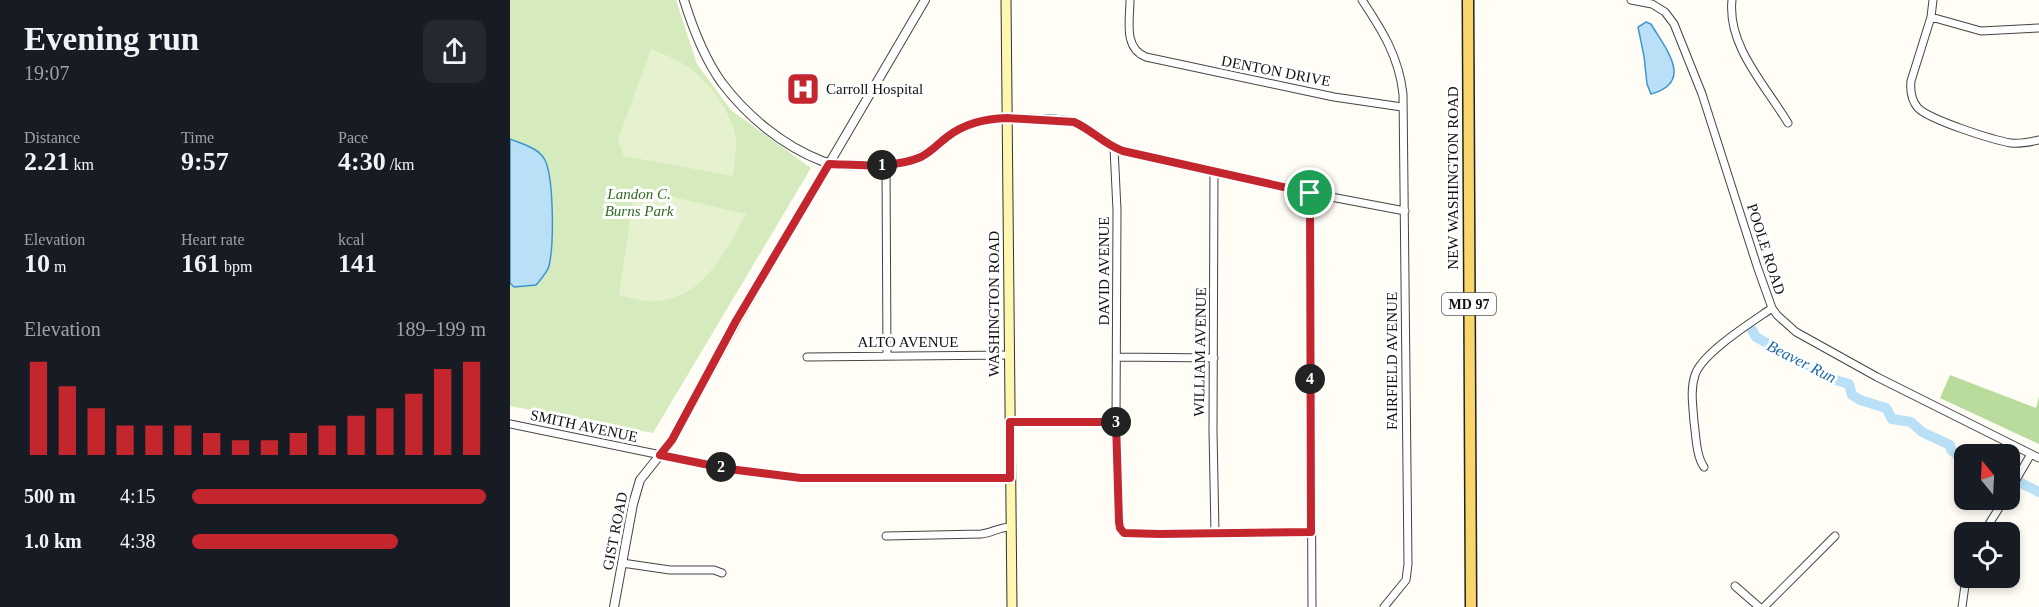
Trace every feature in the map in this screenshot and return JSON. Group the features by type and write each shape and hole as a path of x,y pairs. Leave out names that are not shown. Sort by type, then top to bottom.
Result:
{"main road":[{"name":"WASHINGTON ROAD","path":"1006,0 1012,607"},
{"name":"NEW WASHINGTON ROAD","path":"1468,0 1471,607"}],"street":[{"path":"684,0 706,55 733,96 756,120 777,136 829,164 886,165 909,161 922,156 953,133 970,124 988,120 1007,118 1074,122 1114,148 1141,156 1405,211"},
{"name":"GIST ROAD","path":"614,607 637,487 644,473 672,440 736,321 925,0"},
{"name":"DENTON DRIVE","path":"1130,0 1131,45 1146,57 1334,97 1402,107"},
{"name":"FAIRFIELD AVENUE","path":"1362,0 1396,58 1402,82 1408,564 1406,580 1384,607"},
{"name":"POOLE ROAD","path":"1631,0 1652,2 1665,12 1674,24 1685,48 1715,131 1746,234 1772,308 1796,332 1819,345 1877,377 2039,458"},
{"path":"1731,0 1733,27 1742,49 1788,123"},
{"path":"1933,0 1931,17 1911,81 1911,90 1917,107 1924,113 1999,141 2014,143 2039,140"},
{"path":"1931,17 1981,31 2039,28"},
{"name":"DAVID AVENUE","path":"1114,148 1117,210 1116,422 1120,528 1124,533 1215,533"},
{"path":"886,165 887,356"},
{"name":"WILLIAM AVENUE","path":"1214,171 1215,533"},
{"path":"1310,193 1312,605"},
{"path":"1704,467 1700,461 1694,416 1692,386 1696,372 1707,357 1772,308"},
{"name":"ALTO AVENUE","path":"807,357 1009,355"},
{"path":"1118,357 1214,358"},
{"path":"1010,422 1116,422"},
{"name":"SMITH AVENUE","path":"510,424 729,469 801,478 1010,478"},
{"path":"2020,473 2031,453"},
{"path":"886,536 987,534 1001,527 1011,527"},
{"path":"1215,533 1311,532"},
{"path":"1764,607 1835,536"},
{"path":"622,563 670,570 714,570 722,573"},
{"path":"1735,586 1759,607"},
{"path":"1962,607 1965,588"}],"green space":[{"name":"Landon C. Burns Park","path":"510,0 676,0 697,64 731,110 811,168 653,433 510,406"},
{"path":"651,49 673,58 694,71 725,109 736,142 733,176 624,156 618,140"},
{"path":"648,191 746,214 729,245 708,274 682,294 666,300 647,301 619,295 633,202"},
{"path":"1950,375 2036,408 2039,397 2039,444 1940,398"}],"water":[{"path":"1646,22 1651,24 1669,54 1674,73 1672,81 1664,89 1651,94 1647,84 1638,27"},
{"path":"510,139 539,152 548,169 552,212 551,256 548,269 536,285 514,287 510,283"}],"waterway":[{"name":"Beaver Run","path":"1752,330 1756,337 1798,361 1819,370 1829,378 1849,384 1852,395 1860,400 1886,408 1892,419 1911,422 1922,432 1950,445 1954,452"},
{"name":"Beaver Run","path":"2020,482 2039,492"}],"place":[{"name":"Carroll Hospital","path":"803,89"}],"route":[{"path":"1007,118 1066,120 1083,126 1114,148 1123,151 1310,193 1311,532 1124,533 1119,522 1116,422 1010,422 1010,478 801,478 729,469 660,455 672,440 736,321 829,164 886,165 909,161 922,156 961,128 988,120 1007,118"}]}
